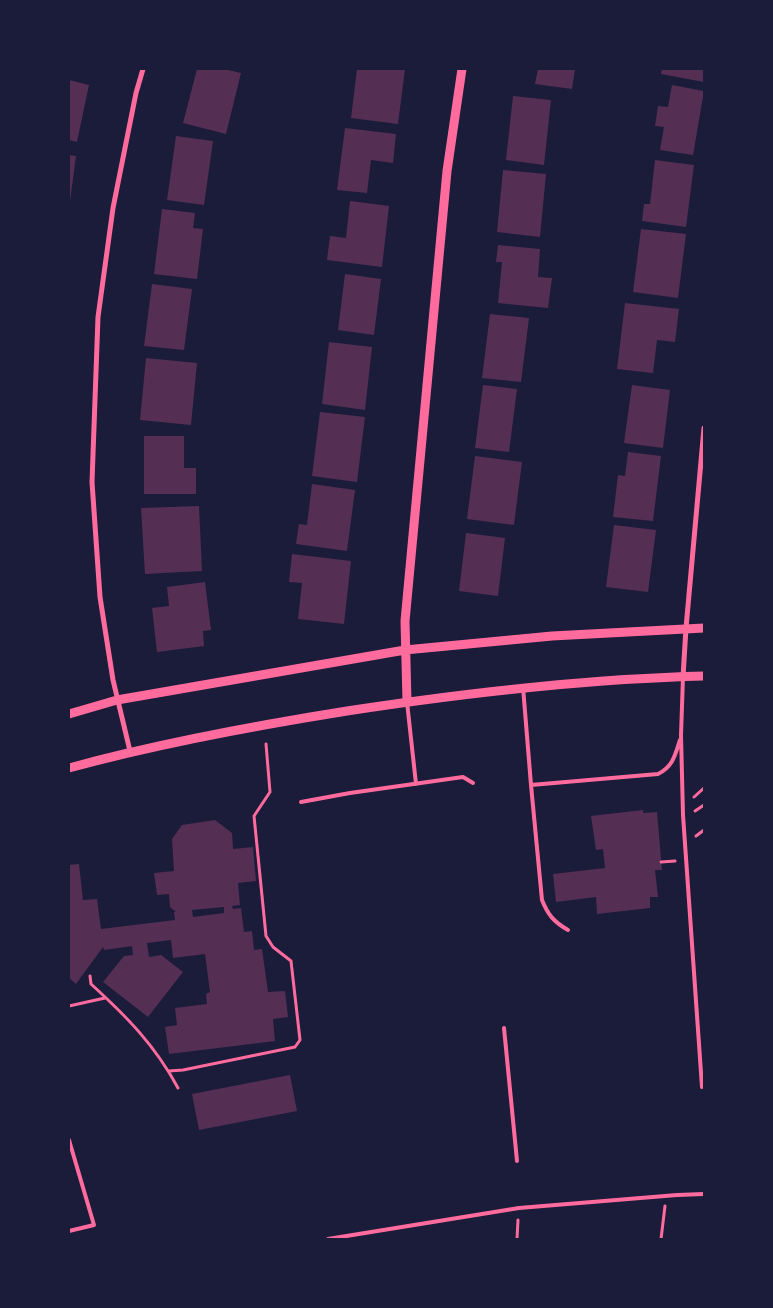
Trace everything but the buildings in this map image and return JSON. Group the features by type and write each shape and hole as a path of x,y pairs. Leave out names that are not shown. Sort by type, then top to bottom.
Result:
{"street":[{"path":"130,751 113,680 100,597 92,482 98,317 113,208 136,93 144,69"},
{"path":"407,702 405,621 446,171 462,69"},
{"path":"683,677 704,428"},
{"path":"69,714 118,700 405,650 552,636 704,628"},
{"path":"69,768 130,751 283,721 407,702 523,688 704,676"}],"lane":[{"path":"683,677 681,735 683,815 702,1087"},
{"path":"523,688 542,900 546,912 555,922 568,930"},
{"path":"407,702 416,784"},
{"path":"531,785 658,774 667,770 673,761 681,735"},
{"path":"301,802 463,777 473,783"},
{"path":"504,1028 517,1161"},
{"path":"69,1140 94,1225 69,1232"},
{"path":"328,1239 519,1208 704,1194"}],"path":[{"path":"169,1071 184,1070 295,1048 300,1040 291,961 272,947 266,936 254,816 270,792 266,744"},
{"path":"90,976 91,984 134,1024 169,1071 178,1088"},
{"path":"69,1006 106,998"},
{"path":"661,1239 666,1196"},
{"path":"517,1239 519,1208"}]}
